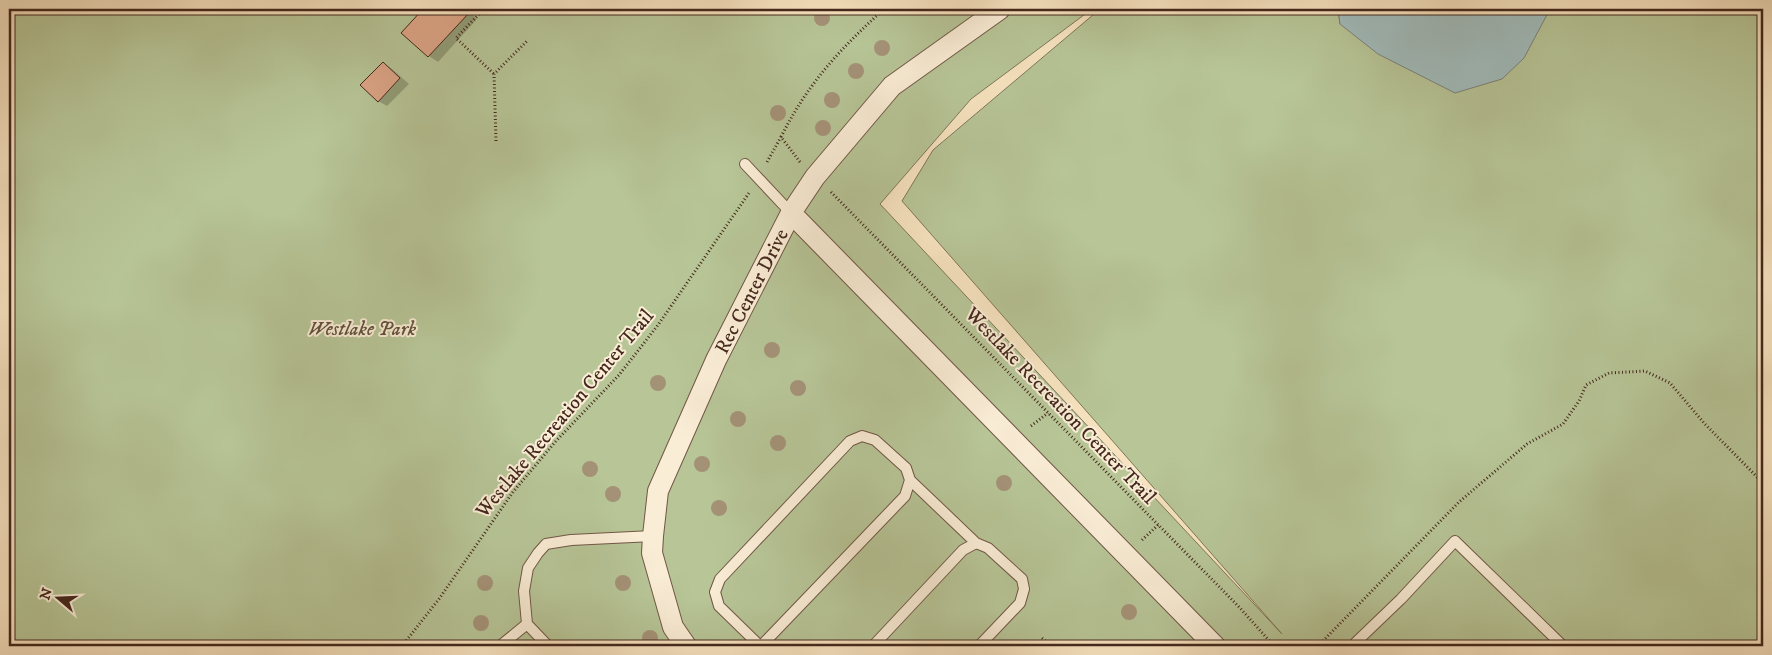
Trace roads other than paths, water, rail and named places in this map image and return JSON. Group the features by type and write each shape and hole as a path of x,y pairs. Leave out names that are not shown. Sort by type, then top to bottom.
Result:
{"street":[{"name":"Rec Center Drive","path":"686,646 673,627 652,553 653,536 658,492 716,360 791,213 815,177 892,86 1000,9"},
{"path":"791,213 1215,646"}],"lane":[{"path":"745,164 791,213"},
{"path":"910,480 905,496 760,646 719,606 715,592 720,579 850,440 862,436 875,440 906,468 910,480 976,544 988,548 1022,578 1024,589 1020,603 979,646"},
{"path":"548,646 527,624 524,591 528,568 546,544 571,540 653,536"},
{"path":"1352,646 1402,599 1455,541 1563,646"},
{"path":"873,646 963,550 976,544"},
{"path":"500,646 527,624"}],"water":[{"path":"1338,9 1550,9 1524,58 1502,79 1455,93 1378,54 1340,24"}],"park label":[{"name":"Westlake Park","path":"362,328"}]}
